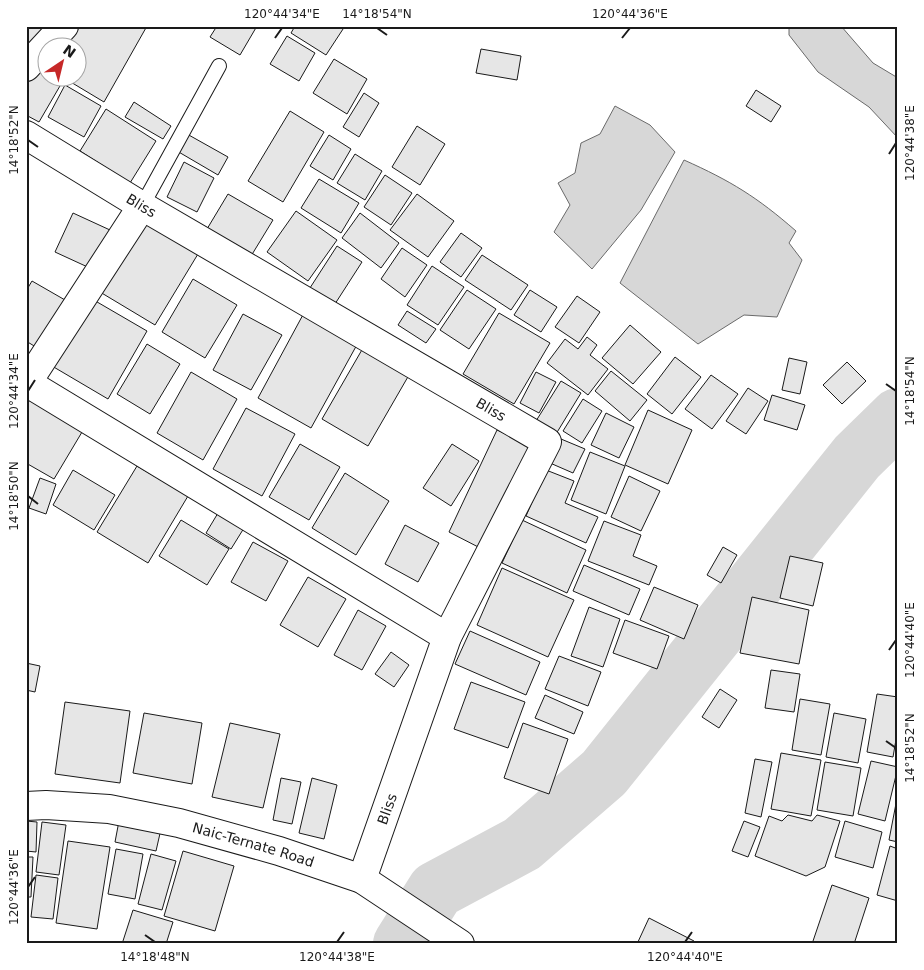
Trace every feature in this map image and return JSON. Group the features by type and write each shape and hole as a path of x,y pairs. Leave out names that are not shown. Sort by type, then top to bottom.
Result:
{"street":[{"path":"26,67 64,26"},
{"name":"Bliss","path":"26,135 142,206 547,442 447,637 362,879"},
{"path":"142,206 26,383 447,637"},
{"name":"Naic-Ternate Road","path":"26,806 46,805 109,809 180,823 279,850 362,879 460,944"}],"lane":[{"path":"142,206 220,66"}],"shaded area":[{"path":"789,26 841,26 873,63 898,78 898,138 869,107 818,72 789,35"},
{"path":"615,106 650,125 675,152 641,210 592,269 554,232 570,205 558,183 575,173 581,143 600,134"},
{"path":"684,160 716,175 743,191 782,219 796,231 789,243 802,260 777,317 744,315 698,344 620,283"}],"building":[{"path":"26,26 57,26 47,38 38,38 38,50 36,52 26,45"},
{"path":"72,26 147,26 104,102 81,88 88,88 88,38 65,38"},
{"path":"217,26 257,26 240,55 210,37"},
{"path":"295,26 345,26 326,55 291,33"},
{"path":"287,36 315,53 299,81 270,64"},
{"path":"481,49 521,56 517,80 476,73"},
{"path":"334,59 367,79 347,114 313,93"},
{"path":"34,62 38,64 38,88 59,88 39,122 26,115 26,75"},
{"path":"63,88 70,88 101,106 84,137 48,117"},
{"path":"756,90 781,106 771,122 746,106"},
{"path":"364,93 379,103 359,137 343,127"},
{"path":"134,102 171,126 163,139 125,117"},
{"path":"106,109 156,141 130,183 80,151"},
{"path":"290,111 324,132 283,202 248,181"},
{"path":"417,126 445,144 420,185 392,167"},
{"path":"187,134 228,157 218,175 177,151"},
{"path":"329,135 351,149 333,180 310,166"},
{"path":"355,154 382,171 365,200 337,183"},
{"path":"184,162 214,178 197,212 167,197"},
{"path":"385,175 412,193 391,225 364,207"},
{"path":"319,179 359,203 341,233 301,208"},
{"path":"228,194 273,220 248,261 204,234"},
{"path":"417,194 454,221 428,257 390,230"},
{"path":"296,211 337,240 308,281 267,252"},
{"path":"73,213 110,230 92,269 55,252"},
{"path":"360,213 399,243 381,268 342,238"},
{"path":"146,216 201,249 155,325 100,292"},
{"path":"461,233 482,248 461,277 440,262"},
{"path":"337,246 362,262 333,307 308,291"},
{"path":"402,248 427,265 405,297 381,279"},
{"path":"482,255 528,285 511,310 465,280"},
{"path":"432,266 464,287 438,325 407,305"},
{"path":"193,279 237,305 205,358 162,332"},
{"path":"32,281 72,304 44,352 26,341 26,291"},
{"path":"467,290 496,309 469,349 440,330"},
{"path":"530,290 557,307 541,332 514,315"},
{"path":"577,296 600,312 579,343 555,327"},
{"path":"92,299 147,331 108,399 52,366"},
{"path":"305,311 359,341 311,428 258,398"},
{"path":"407,311 436,329 426,343 398,325"},
{"path":"499,313 550,343 514,404 463,374"},
{"path":"243,314 282,335 251,390 213,370"},
{"path":"630,325 661,352 633,384 602,358"},
{"path":"587,337 597,345 590,355 608,369 588,395 547,363 565,339 578,349"},
{"path":"147,344 180,364 150,414 117,394"},
{"path":"363,348 409,375 368,446 322,419"},
{"path":"675,357 701,377 672,414 647,394"},
{"path":"789,358 807,362 800,394 782,390"},
{"path":"847,362 866,381 842,404 823,385"},
{"path":"611,371 647,400 630,421 595,391"},
{"path":"191,372 237,399 203,460 157,433"},
{"path":"536,372 556,382 539,413 520,403"},
{"path":"711,375 738,394 712,429 685,409"},
{"path":"561,381 581,393 556,434 536,421"},
{"path":"748,388 768,401 746,434 726,421"},
{"path":"35,391 88,422 54,479 26,463 26,406"},
{"path":"772,395 805,405 797,430 764,420"},
{"path":"583,399 602,411 582,443 563,431"},
{"path":"246,408 295,434 262,496 213,469"},
{"path":"648,410 692,430 668,484 625,465"},
{"path":"606,413 634,427 619,458 591,445"},
{"path":"497,430 535,448 486,551 449,532"},
{"path":"561,439 585,449 573,473 550,463"},
{"path":"300,444 340,467 309,520 269,497"},
{"path":"452,444 479,461 451,506 423,488"},
{"path":"590,452 625,466 606,514 571,500"},
{"path":"137,466 188,496 148,563 97,532"},
{"path":"73,470 115,495 94,530 53,505"},
{"path":"546,470 574,481 565,503 598,517 586,543 526,516"},
{"path":"345,473 389,501 356,555 312,528"},
{"path":"629,476 660,491 641,531 611,517"},
{"path":"40,478 56,484 46,514 29,508"},
{"path":"218,513 244,528 231,549 206,533"},
{"path":"181,520 229,549 207,585 159,556"},
{"path":"522,520 586,550 567,593 502,563"},
{"path":"604,521 641,535 633,556 657,566 649,585 588,561"},
{"path":"405,525 439,543 418,582 385,564"},
{"path":"253,542 288,561 266,601 231,582"},
{"path":"723,547 737,555 721,583 707,575"},
{"path":"790,556 823,563 813,606 780,598"},
{"path":"584,565 640,589 629,615 573,591"},
{"path":"502,568 574,600 548,657 477,625"},
{"path":"308,577 346,599 318,647 280,625"},
{"path":"654,587 698,605 684,639 640,620"},
{"path":"752,597 809,610 799,664 740,653"},
{"path":"589,607 620,619 603,667 571,656"},
{"path":"358,610 386,626 362,670 334,655"},
{"path":"625,620 669,636 657,669 613,653"},
{"path":"470,631 540,662 526,695 455,664"},
{"path":"391,652 409,665 394,687 375,674"},
{"path":"559,656 601,672 588,706 545,689"},
{"path":"26,663 40,666 35,692 26,690"},
{"path":"771,670 800,674 794,712 765,708"},
{"path":"471,682 525,702 508,748 454,729"},
{"path":"720,689 737,700 719,728 702,717"},
{"path":"877,694 898,697 898,728 893,757 867,752"},
{"path":"545,695 583,712 574,734 535,718"},
{"path":"800,699 830,704 821,755 792,750"},
{"path":"65,702 130,711 120,783 55,774"},
{"path":"144,713 202,723 192,784 133,773"},
{"path":"834,713 866,719 858,763 826,757"},
{"path":"230,723 280,734 263,808 212,797"},
{"path":"523,723 568,739 549,794 504,778"},
{"path":"781,753 821,760 811,816 771,809"},
{"path":"755,759 772,762 761,817 745,813"},
{"path":"871,761 898,767 885,821 858,814"},
{"path":"825,762 861,768 853,816 817,810"},
{"path":"281,778 301,782 292,824 273,820"},
{"path":"312,778 337,785 324,839 299,833"},
{"path":"898,793 898,842 889,840"},
{"path":"788,815 812,821 817,815 840,821 825,867 806,876 755,856 769,816 782,821"},
{"path":"26,821 37,822 36,852 26,851"},
{"path":"119,821 161,829 156,851 115,842"},
{"path":"744,821 760,827 748,857 732,851"},
{"path":"845,821 882,832 873,868 835,857"},
{"path":"42,822 66,825 59,875 36,872"},
{"path":"68,841 110,847 97,929 56,923"},
{"path":"890,846 898,849 898,901 877,895"},
{"path":"116,849 143,854 135,899 108,894"},
{"path":"183,851 234,866 215,931 164,916"},
{"path":"151,854 176,861 162,910 138,904"},
{"path":"26,857 33,857 31,897 26,897"},
{"path":"36,875 58,878 53,919 31,917"},
{"path":"832,885 869,898 854,944 812,944"},
{"path":"133,910 173,922 166,944 122,944"},
{"path":"649,918 694,941 692,944 637,944"}],"waterway":[{"path":"402,944 436,890 522,844 604,773 857,457 898,417"}]}
